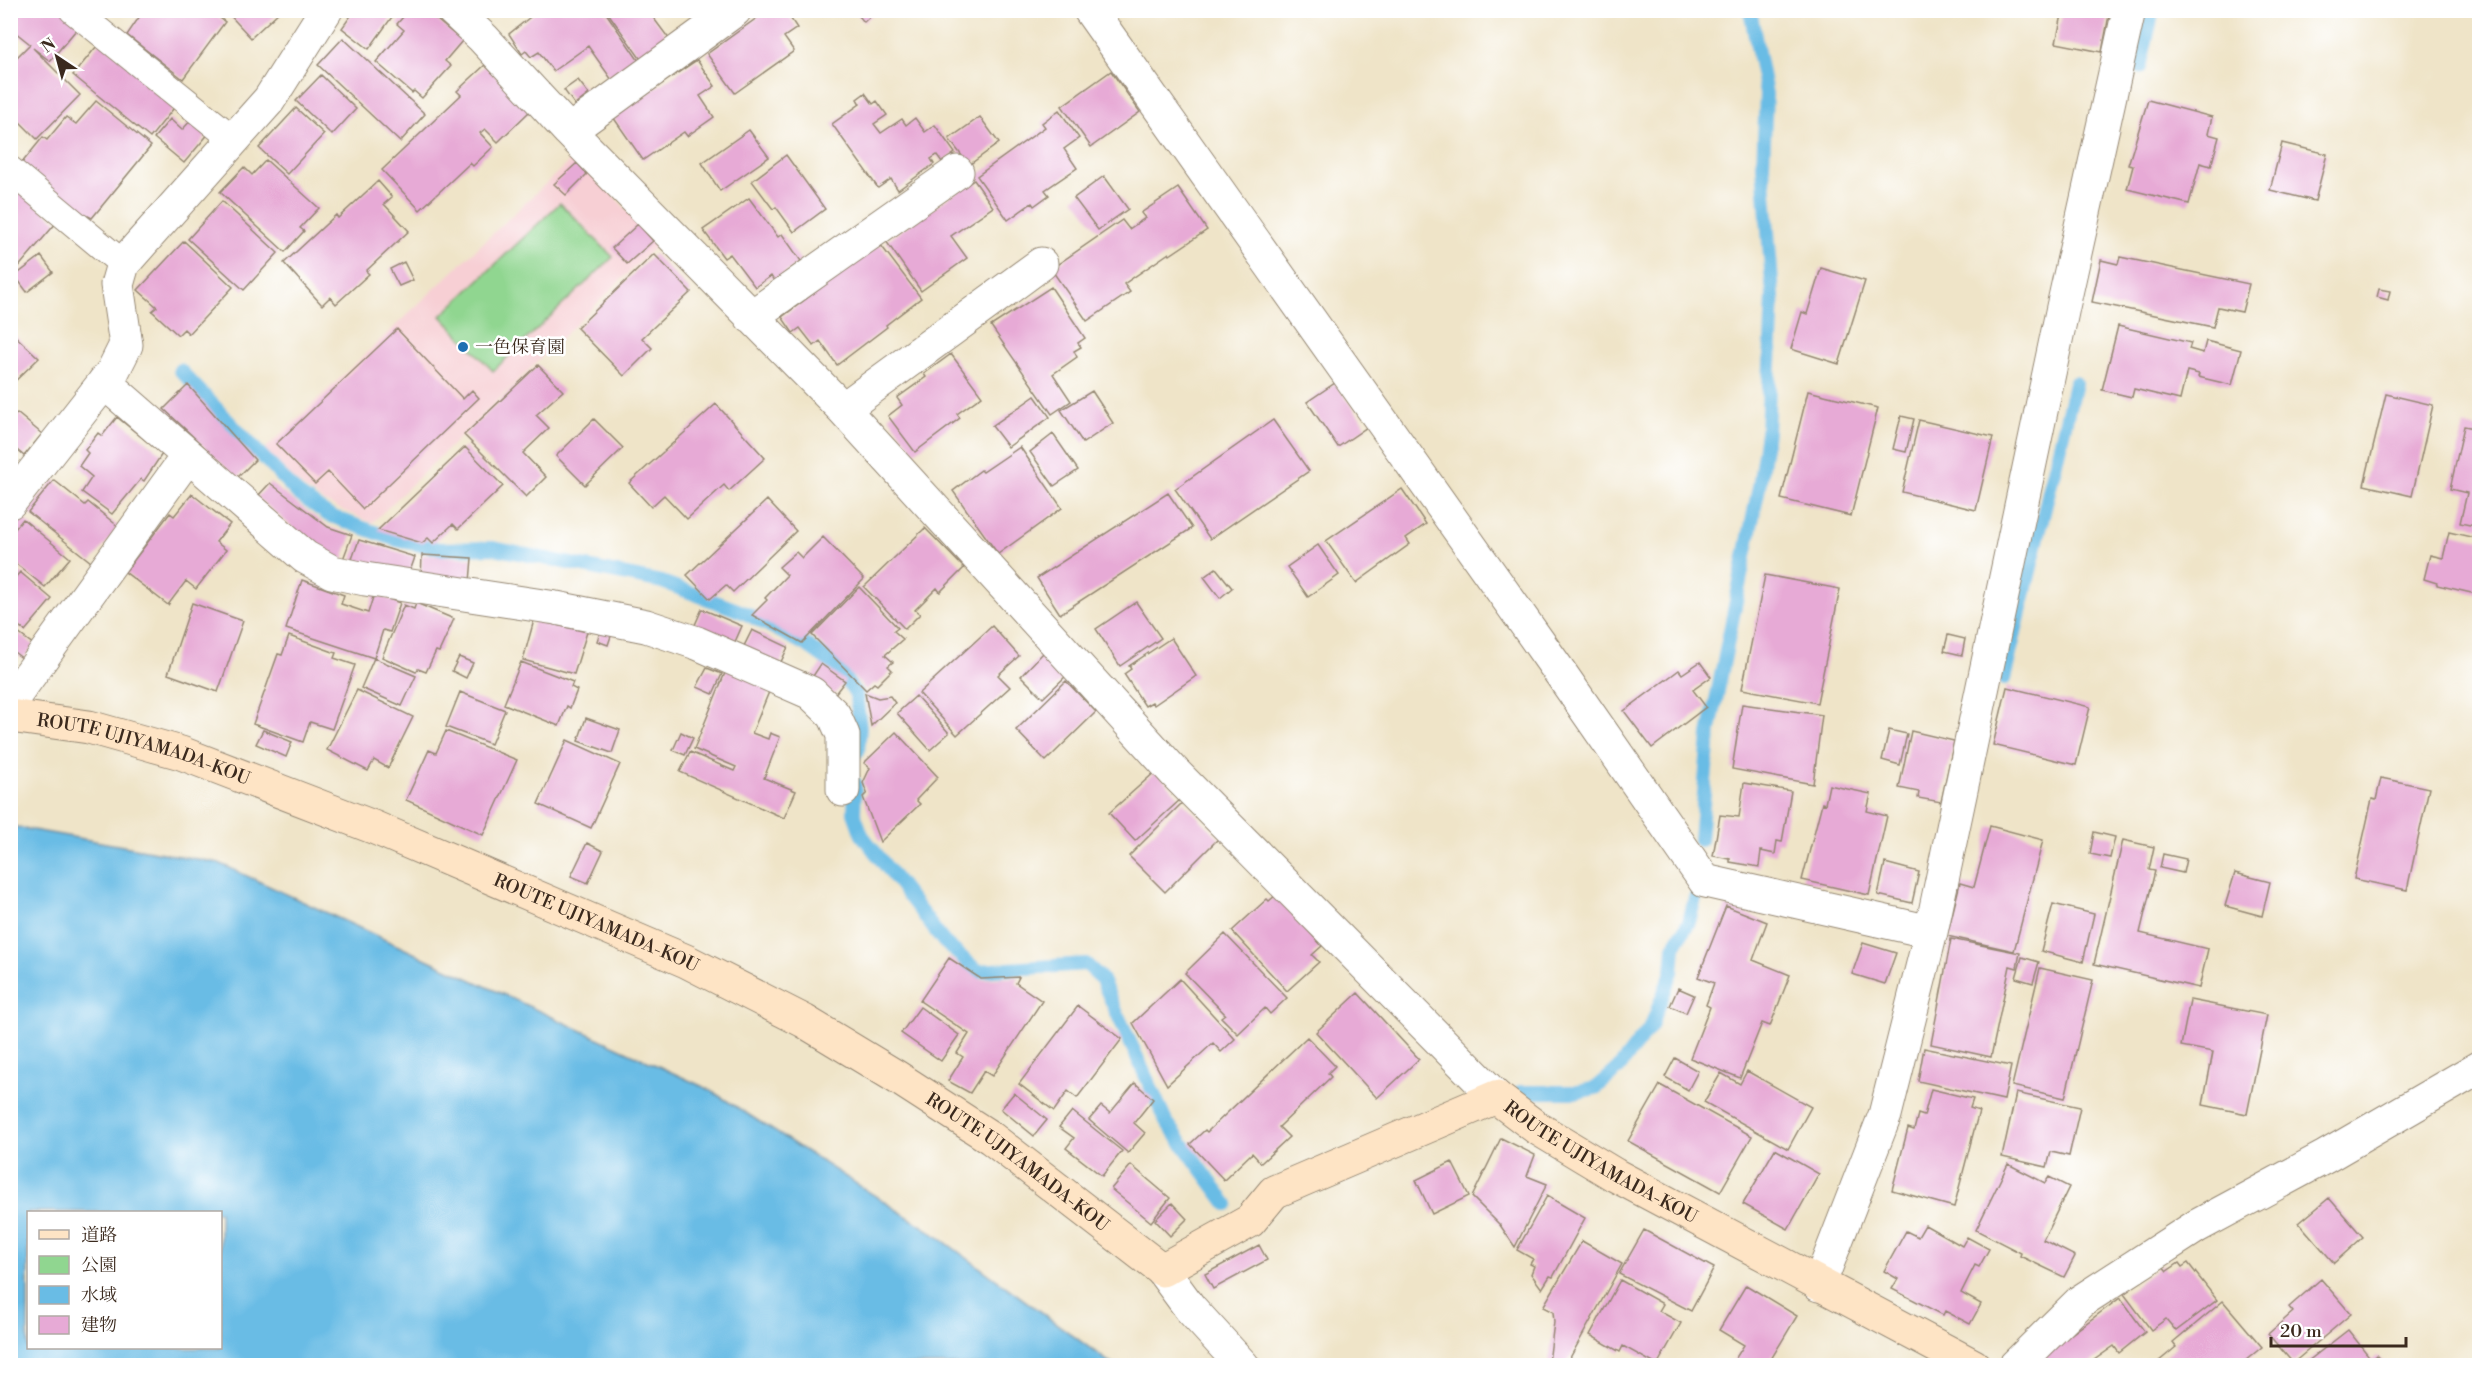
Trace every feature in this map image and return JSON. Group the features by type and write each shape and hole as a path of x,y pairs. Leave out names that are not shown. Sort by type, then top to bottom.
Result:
{"main road":[{"name":"ROUTE UJIYAMADA-KOU","path":"10,716 89,727 181,753 373,827 686,961 804,1021 934,1101 1031,1168 1162,1270 1250,1221 1274,1192 1496,1097 1537,1128 1615,1175 1974,1365"}],"street":[{"path":"10,502 113,371 126,345 117,285 123,264 269,100 326,10"},
{"path":"453,10 483,38 569,131 843,410 1181,779 1496,1097"},
{"path":"569,131 735,10"},
{"path":"1090,10 1552,661 1705,882 1931,932"},
{"path":"1819,1285 1885,1115 1931,932 2060,318 2129,10"},
{"path":"751,317 957,172"},
{"path":"843,410 1041,264"},
{"path":"104,382 304,557 332,572 556,608 646,626 697,643 812,693 834,714 843,735 843,790"},
{"path":"10,702 188,456"},
{"path":"2015,1365 2081,1301 2197,1226 2325,1157 2480,1067"},
{"path":"1162,1270 1190,1308 1243,1365"}],"lane":[{"path":"73,10 234,140"},
{"path":"10,170 123,264"}],"shaded area":[{"name":"一色保育園","path":"576,155 658,244 372,523 324,502 300,485 265,449"}],"green space":[{"path":"560,203 613,257 493,371 441,316"}],"water":[{"path":"10,826 219,863 710,1090 930,1231 1113,1365 11,1365"}],"building":[{"path":"10,10 65,10 81,24 50,61 33,48 80,95 37,139 10,112 10,64 30,44 10,28"},
{"path":"144,10 210,10 225,22 183,79 127,35"},
{"path":"225,10 281,10 251,38"},
{"path":"355,10 397,10 369,49 342,28"},
{"path":"409,10 425,10 462,41 445,61 451,66 422,98 414,91 412,93 376,62 404,30 397,24"},
{"path":"539,10 604,10 641,64 614,83 588,46 553,71 539,52 531,57 526,51 522,54 509,34"},
{"path":"606,10 651,10 649,12 670,40 642,61"},
{"path":"768,10 785,10 797,28 784,37 794,51 735,93 707,54"},
{"path":"854,10 877,10 864,22"},
{"path":"2063,10 2110,10 2102,52 2056,43"},
{"path":"343,38 425,114 400,142 318,65"},
{"path":"101,41 177,104 150,138 73,75"},
{"path":"697,60 715,86 700,96 714,117 687,136 684,132 643,160 613,117"},
{"path":"485,65 530,111 498,142 485,129 480,133 493,147 473,166 470,163 420,210 382,170 461,95 457,91"},
{"path":"1111,71 1140,112 1091,147 1062,106"},
{"path":"321,75 356,109 332,135 296,101"},
{"path":"578,80 589,94 575,105 564,90"},
{"path":"865,93 873,104 877,101 887,115 874,124 881,133 902,119 906,125 915,118 925,132 935,125 955,153 942,162 937,155 931,159 934,164 898,190 891,179 878,188 832,124 860,104 857,99"},
{"path":"2148,100 2212,117 2208,134 2219,137 2211,166 2200,163 2189,204 2127,189 2133,166 2128,165"},
{"path":"96,101 151,146 92,218 88,216 86,218 21,164 43,137 47,140 66,117 76,124"},
{"path":"296,108 324,134 287,174 259,148"},
{"path":"1059,110 1079,138 1064,149 1077,168 1045,190 1049,195 1034,206 1032,203 1008,220 977,176 1045,127 1042,123"},
{"path":"980,117 999,143 969,165 949,139"},
{"path":"193,118 210,132 184,163 154,138 170,119 182,130"},
{"path":"749,130 769,157 720,191 702,163"},
{"path":"2282,143 2327,154 2315,201 2270,190"},
{"path":"786,155 825,209 794,232 776,207 773,209 752,181"},
{"path":"266,160 319,208 300,228 304,231 285,252 220,192 244,167 252,175"},
{"path":"577,163 587,174 566,195 554,184"},
{"path":"1104,176 1128,209 1098,230 1074,198"},
{"path":"974,180 993,207 951,236 967,258 921,291 886,241"},
{"path":"378,181 392,197 384,204 409,231 366,271 369,274 336,304 330,297 322,305 284,263 336,215 338,218"},
{"path":"10,182 57,222 10,277"},
{"path":"1178,188 1207,230 1124,284 1130,292 1087,321 1051,269 1122,220 1129,229 1145,218 1141,213"},
{"path":"749,198 778,237 782,234 801,261 774,281 771,276 755,287 730,254 724,258 703,230"},
{"path":"222,201 278,253 244,290 188,239"},
{"path":"638,224 653,241 627,264 612,248"},
{"path":"184,241 233,287 189,334 184,329 178,335 152,311 157,307 138,290"},
{"path":"880,244 921,298 837,365 820,341 814,346 800,328 793,333 782,317"},
{"path":"654,254 691,292 642,338 652,348 624,376 577,328"},
{"path":"41,256 53,272 27,292 15,276"},
{"path":"2120,257 2249,284 2242,312 2218,307 2213,327 2092,302 2101,260 2118,264"},
{"path":"404,262 413,280 399,286 390,269"},
{"path":"1821,268 1865,281 1839,364 1791,349 1802,312 1807,314"},
{"path":"10,287 16,292 10,299"},
{"path":"1051,287 1085,338 1078,343 1081,347 1074,351 1077,357 1053,374 1071,401 1052,414 991,326"},
{"path":"2379,289 2390,291 2388,300 2377,297"},
{"path":"2118,326 2191,343 2189,349 2203,353 2206,341 2241,350 2232,385 2198,377 2199,374 2187,371 2180,400 2134,389 2132,397 2102,390"},
{"path":"397,329 463,399 472,390 479,398 363,509 328,472 315,484 276,444"},
{"path":"12,333 39,358 10,386 10,334"},
{"path":"951,354 982,396 957,414 960,418 915,452 888,416 902,405 897,398 926,377 924,374"},
{"path":"538,365 563,391 536,415 549,428 523,453 546,477 526,497 464,435"},
{"path":"1335,383 1367,427 1338,447 1307,402"},
{"path":"188,385 255,460 237,478 164,409"},
{"path":"1092,391 1113,423 1083,443 1061,410"},
{"path":"1808,391 1878,408 1851,516 1781,499"},
{"path":"2386,394 2433,405 2412,496 2364,485"},
{"path":"1035,396 1050,417 1008,447 992,426"},
{"path":"716,404 765,458 729,491 724,485 687,519 664,495 651,507 629,483"},
{"path":"17,413 42,434 24,456 10,444 10,421"},
{"path":"1901,416 1914,419 1906,452 1893,449"},
{"path":"117,417 162,454 144,481 141,479 112,514 82,492 92,477 79,466 88,453 85,450 98,433 102,436"},
{"path":"594,419 623,448 585,485 556,456"},
{"path":"1273,420 1309,471 1210,539 1175,489"},
{"path":"1919,420 1993,437 1976,510 1902,492"},
{"path":"2464,426 2480,429 2480,527 2460,523 2467,493 2450,489"},
{"path":"1053,434 1078,470 1054,486 1030,452"},
{"path":"465,447 503,486 458,529 453,524 433,543 428,538 422,543 378,530"},
{"path":"1020,447 1062,508 998,554 953,491 981,470 983,472"},
{"path":"54,480 85,505 88,502 119,527 91,562 28,512"},
{"path":"270,483 328,527 352,535 342,562 320,551 257,497"},
{"path":"1402,489 1426,524 1406,538 1410,544 1356,583 1326,541"},
{"path":"1168,493 1192,528 1060,614 1037,578"},
{"path":"192,494 230,524 216,542 226,550 196,589 186,581 168,605 125,572 170,513 174,516"},
{"path":"767,500 796,531 733,592 726,585 710,599 687,575"},
{"path":"23,519 70,558 45,587 10,559 10,535"},
{"path":"925,528 964,568 940,592 937,588 915,610 920,614 905,629 864,587"},
{"path":"2449,532 2480,539 2480,595 2437,585 2437,583 2424,579 2430,555 2443,558"},
{"path":"823,537 864,579 802,643 752,615 787,575 779,567 796,552 802,558"},
{"path":"359,540 415,557 408,577 352,559"},
{"path":"1318,545 1339,575 1308,597 1287,567"},
{"path":"422,555 472,558 470,582 421,579"},
{"path":"1216,568 1232,588 1220,598 1204,577"},
{"path":"20,572 52,599 25,631 10,619 10,578 13,580"},
{"path":"1765,575 1840,589 1817,703 1742,689"},
{"path":"302,580 344,595 341,604 368,613 374,594 400,603 390,632 383,630 374,658 286,629"},
{"path":"859,587 898,628 894,631 903,639 885,655 893,662 888,666 892,670 877,685 874,683 866,690 812,635"},
{"path":"1136,602 1161,638 1120,666 1096,629"},
{"path":"192,603 243,621 218,692 168,674"},
{"path":"416,603 454,619 439,652 436,651 426,672 418,669 416,672 382,657 404,605 414,609"},
{"path":"702,609 742,626 734,644 694,627"},
{"path":"534,620 587,632 574,674 523,660"},
{"path":"602,626 613,630 608,645 597,641"},
{"path":"992,626 1019,656 998,675 1010,687 957,735 919,693"},
{"path":"10,627 34,645 23,659 10,649"},
{"path":"752,630 788,647 779,666 743,648"},
{"path":"1948,635 1965,639 1962,655 1944,651"},
{"path":"289,636 336,653 334,658 355,665 332,729 310,722 303,742 253,724 278,654 282,655"},
{"path":"1171,638 1196,676 1154,705 1152,702 1145,706 1124,674 1131,669 1129,666"},
{"path":"1044,652 1067,675 1043,698 1021,676"},
{"path":"459,657 473,663 466,678 452,671"},
{"path":"374,658 416,676 402,706 361,688"},
{"path":"521,662 573,682 571,687 577,690 559,726 504,704"},
{"path":"1700,662 1711,677 1693,690 1706,707 1652,748 1624,711 1679,670 1682,674"},
{"path":"821,664 845,681 834,695 811,679"},
{"path":"707,668 722,674 713,694 697,687"},
{"path":"727,668 771,687 752,733 768,739 770,733 780,737 764,778 796,791 784,818 680,772 690,752 734,771 736,767 694,749"},
{"path":"1066,681 1096,712 1046,761 1016,730"},
{"path":"2007,687 2090,707 2076,765 1993,745"},
{"path":"357,690 413,717 388,768 374,760 368,771 327,750"},
{"path":"460,692 505,710 491,744 446,727"},
{"path":"865,693 878,698 890,696 895,703 871,726"},
{"path":"916,696 949,733 930,750 897,713"},
{"path":"1742,704 1822,715 1813,784 1732,769"},
{"path":"586,718 620,730 612,753 578,741"},
{"path":"263,730 292,742 286,757 256,744"},
{"path":"1889,730 1907,734 1900,765 1882,760"},
{"path":"446,731 517,760 483,835 406,800 429,750 436,753"},
{"path":"1911,731 1954,741 1941,802 1918,798 1919,792 1899,788"},
{"path":"681,732 693,738 685,755 673,750"},
{"path":"896,732 938,777 916,800 920,804 880,842 863,797 867,793 863,783 870,768 864,763"},
{"path":"567,740 620,764 591,828 538,804"},
{"path":"1156,771 1181,799 1135,841 1109,813"},
{"path":"2381,778 2429,788 2407,890 2354,879 2372,799 2376,800"},
{"path":"1744,783 1791,791 1782,842 1777,841 1775,854 1761,851 1759,867 1730,862 1730,859 1713,856 1720,815 1739,817"},
{"path":"1829,785 1871,794 1867,811 1887,816 1869,895 1802,880 1822,803 1825,804"},
{"path":"1183,802 1219,838 1165,892 1129,856"},
{"path":"1990,826 2043,840 2014,951 1947,936 1960,883 1974,887"},
{"path":"2094,832 2115,837 2110,858 2090,854"},
{"path":"2123,840 2154,847 2149,870 2155,871 2140,933 2208,949 2199,988 2094,964"},
{"path":"587,843 603,851 588,883 571,876"},
{"path":"2163,854 2186,859 2183,873 2160,868"},
{"path":"1885,863 1919,872 1912,903 1878,895"},
{"path":"2235,873 2270,882 2262,916 2225,906"},
{"path":"1276,895 1322,946 1312,955 1319,962 1287,991 1232,931 1267,899 1269,901"},
{"path":"2053,904 2094,914 2083,962 2041,951"},
{"path":"1726,906 1767,922 1753,960 1790,975 1770,1026 1762,1023 1740,1078 1690,1058 1710,1007 1706,1005 1714,983 1698,977"},
{"path":"1225,934 1287,998 1270,1014 1265,1008 1238,1034 1221,1017 1225,1014 1185,973"},
{"path":"1951,939 2020,953 2017,968 2010,966 1991,1057 1931,1044"},
{"path":"1863,943 1896,953 1885,984 1852,974"},
{"path":"2022,957 2039,962 2033,983 2016,978"},
{"path":"949,958 981,979 1019,977 1016,983 1042,1001 992,1076 984,1071 970,1093 948,1081 963,1057 957,1053 969,1034 920,1001"},
{"path":"2040,968 2093,980 2065,1098 2012,1086"},
{"path":"1180,979 1235,1039 1221,1052 1213,1043 1167,1085 1133,1023"},
{"path":"1678,988 1694,995 1686,1013 1670,1006"},
{"path":"1358,993 1419,1059 1377,1098 1316,1032"},
{"path":"2190,1000 2267,1015 2247,1114 2203,1105 2213,1052 2181,1046"},
{"path":"1078,1006 1122,1039 1077,1098 1068,1091 1054,1111 1019,1084"},
{"path":"920,1007 959,1035 941,1061 901,1033"},
{"path":"1307,1037 1335,1066 1328,1073 1331,1077 1279,1127 1289,1137 1261,1163 1252,1153 1224,1180 1190,1144 1205,1130 1207,1132"},
{"path":"1924,1048 2011,1066 2004,1100 1918,1081"},
{"path":"1675,1058 1698,1071 1688,1090 1665,1077"},
{"path":"1747,1071 1811,1107 1788,1149 1704,1102 1721,1073 1740,1084"},
{"path":"1135,1083 1153,1099 1134,1123 1145,1133 1128,1153 1089,1120 1101,1106 1110,1113"},
{"path":"1660,1085 1752,1136 1720,1192 1628,1141"},
{"path":"1931,1089 1973,1099 1970,1108 1979,1111 1954,1207 1892,1190 1908,1128 1914,1130 1918,1114 1924,1116"},
{"path":"1014,1093 1047,1120 1034,1136 1001,1109"},
{"path":"2016,1093 2080,1107 2069,1156 2051,1152 2047,1167 2002,1157"},
{"path":"1072,1111 1122,1151 1102,1176 1066,1148 1074,1138 1059,1127"},
{"path":"1501,1138 1535,1155 1527,1176 1547,1184 1515,1247 1500,1225 1472,1197"},
{"path":"1775,1149 1819,1174 1788,1229 1743,1204"},
{"path":"1452,1162 1469,1196 1432,1214 1416,1180"},
{"path":"2008,1164 2045,1183 2049,1177 2069,1187 2043,1240 2075,1256 2064,1277 2020,1256 2021,1253 1976,1230"},
{"path":"1131,1165 1170,1198 1151,1222 1111,1189"},
{"path":"1547,1196 1585,1218 1553,1277 1550,1276 1542,1289 1531,1274 1534,1266 1530,1264 1533,1259 1517,1250"},
{"path":"2329,1198 2363,1237 2334,1263 2299,1223"},
{"path":"1172,1203 1187,1219 1170,1236 1155,1220"},
{"path":"1925,1225 1962,1246 1967,1237 1989,1249 1979,1267 1975,1265 1961,1293 1981,1304 1970,1324 1945,1311 1943,1315 1892,1289 1898,1279 1884,1271 1906,1231 1918,1237"},
{"path":"1644,1230 1714,1268 1691,1311 1619,1274"},
{"path":"1582,1241 1622,1264 1566,1365 1553,1365 1549,1363 1553,1312 1543,1307"},
{"path":"1259,1245 1267,1260 1213,1289 1205,1274"},
{"path":"2179,1263 2182,1267 2188,1263 2217,1300 2176,1331 2166,1319 2151,1330 2124,1294 2162,1265 2167,1271"},
{"path":"2321,1279 2351,1314 2293,1363 2268,1334 2293,1312 2289,1307"},
{"path":"1620,1280 1663,1304 1659,1311 1681,1323 1657,1365 1623,1346 1620,1352 1590,1335"},
{"path":"1746,1285 1797,1316 1770,1361 1767,1359 1763,1365 1732,1364 1744,1345 1719,1330"},
{"path":"2120,1298 2145,1332 2119,1353 2114,1346 2087,1365 2042,1365 2038,1359"},
{"path":"2223,1301 2262,1347 2240,1365 2161,1365 2158,1362 2176,1347 2173,1343"},
{"path":"2348,1330 2372,1360 2377,1355 2386,1365 2303,1365"}],"waterway":[{"path":"1700,840 1709,735 1759,487 1767,432 1773,296 1763,166 1766,94 1750,10"},
{"path":"2140,67 2153,10"},
{"path":"180,370 298,494 328,515 396,540 440,549 493,548 662,582 743,612 808,646 835,665 856,694 860,727 858,752"},
{"path":"2004,679 2075,383"},
{"path":"855,783 854,813 862,835 944,942 978,971 1086,964 1101,978 1166,1121 1227,1204"},
{"path":"1520,1092 1578,1092 1596,1088 1618,1069 1651,1026 1672,972 1674,947 1689,922 1695,898"}],"place":[{"name":"一色保育園","path":"463,347"}]}
